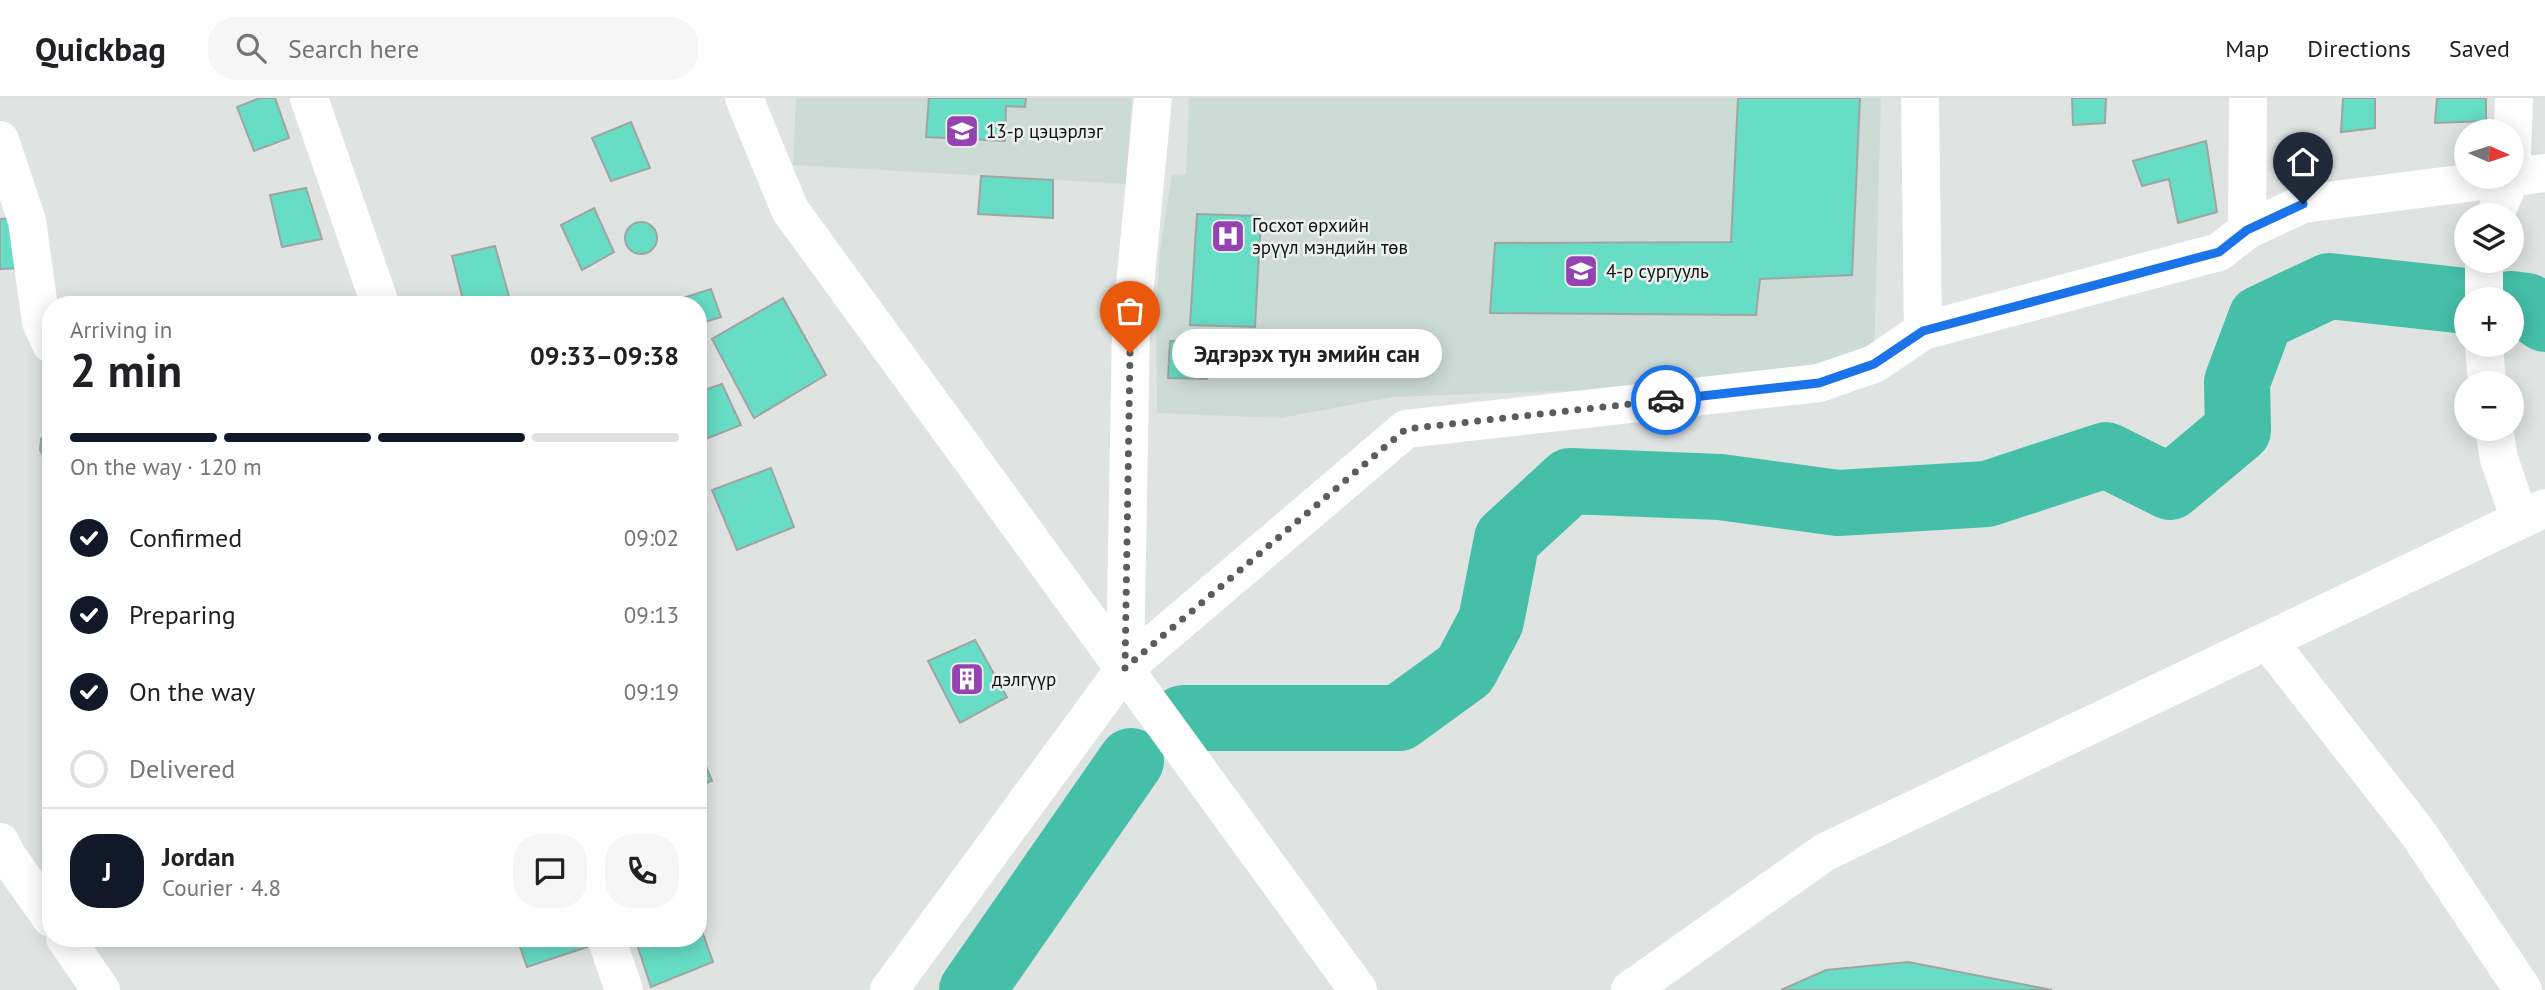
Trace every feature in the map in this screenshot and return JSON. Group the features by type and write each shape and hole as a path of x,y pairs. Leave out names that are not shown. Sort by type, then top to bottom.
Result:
{"street":[{"path":"309,98 377,296"},
{"path":"744,98 790,210 1358,990"},
{"path":"1125,668 1131,327 1153,98"},
{"path":"1920,98 1923,331"},
{"path":"2247,230 2248,98"},
{"path":"2513,119 2514,98"},
{"path":"0,140 27,221 42,324"},
{"path":"2524,175 2545,173"},
{"path":"889,990 1125,668 1406,429 1819,383 1874,364 1923,331 2219,252 2247,230 2303,204 2454,184"},
{"path":"1630,990 1825,852 2533,514 2499,459 2496,441"},
{"path":"2267,641 2418,833 2523,990"},
{"path":"0,842 42,905"},
{"path":"71,947 101,990"},
{"path":"609,947 624,990"}],"shaded area":[{"name":"13-р цэцэрлэг","path":"796,98 1132,98 1126,184 793,165"},
{"name":"4-р сургууль","path":"1189,98 1881,98 1874,364 1620,389 1392,397 1281,418 1157,413 1156,319 1160,249 1172,175 1186,174"}],"building":[{"path":"260,98 275,98 289,138 254,151 237,107"},
{"path":"929,98 1026,98 1025,107 1006,106 1005,141 926,137"},
{"path":"1738,98 1860,98 1852,275 1760,279 1756,315 1490,313 1495,243 1731,242"},
{"path":"2072,98 2106,98 2105,123 2073,125"},
{"path":"2343,98 2375,98 2375,128 2341,132"},
{"path":"2437,98 2486,98 2486,119 2454,119 2454,122 2435,123"},
{"path":"631,122 650,168 611,181 592,138"},
{"path":"2206,141 2217,212 2178,223 2169,179 2142,186 2133,161"},
{"path":"981,176 1053,180 1053,218 978,214"},
{"path":"306,188 322,239 282,247 270,195"},
{"path":"594,208 614,252 582,270 561,225"},
{"name":"Госхот өрхийн эрүүл мэндийн төв","path":"1197,214 1261,216 1255,327 1190,325"},
{"path":"14,218 18,268 0,269 0,219"},
{"path":"641,222 652,227 657,238 652,249 641,254 630,249 625,238 630,227"},
{"path":"495,246 509,296 462,296 452,256"},
{"path":"711,289 721,317 707,321 707,296 689,296"},
{"path":"783,298 826,375 754,418 712,339"},
{"path":"1170,341 1209,342 1207,379 1168,378"},
{"path":"722,384 741,425 707,438 707,389"},
{"path":"771,468 794,527 737,550 712,490"},
{"name":"дэлгүүр","path":"975,640 1007,697 960,723 928,661"},
{"path":"707,769 712,781 707,783"},
{"path":"707,945 713,962 651,987 638,947"},
{"path":"520,947 587,947 527,967"},
{"path":"1908,962 2052,990 1781,990 1826,970"}],"waterway":[{"path":"1183,718 1399,718 1465,670 1491,621 1507,539 1570,481 1720,487 1838,503 1987,494 2106,455 2170,487 2238,430 2237,382 2261,318 2329,286 2454,300"},
{"path":"2524,306 2545,319"},
{"path":"972,990 1131,761"}],"way so far":[{"path":"1130,353 1125,668 1406,429 1666,400"}],"place":[{"name":"13-р цэцэрлэг","path":"962,131"},
{"name":"Госхот өрхийн эрүүл мэндийн төв","path":"1228,236"},
{"name":"4-р сургууль","path":"1581,271"},
{"name":"Эдгэрэх тун эмийн сан","path":"1130,353"},
{"name":"дэлгүүр","path":"967,679"}],"route":[{"path":"1666,400 1819,383 1874,364 1923,331 2219,252 2247,230 2303,204"}]}
